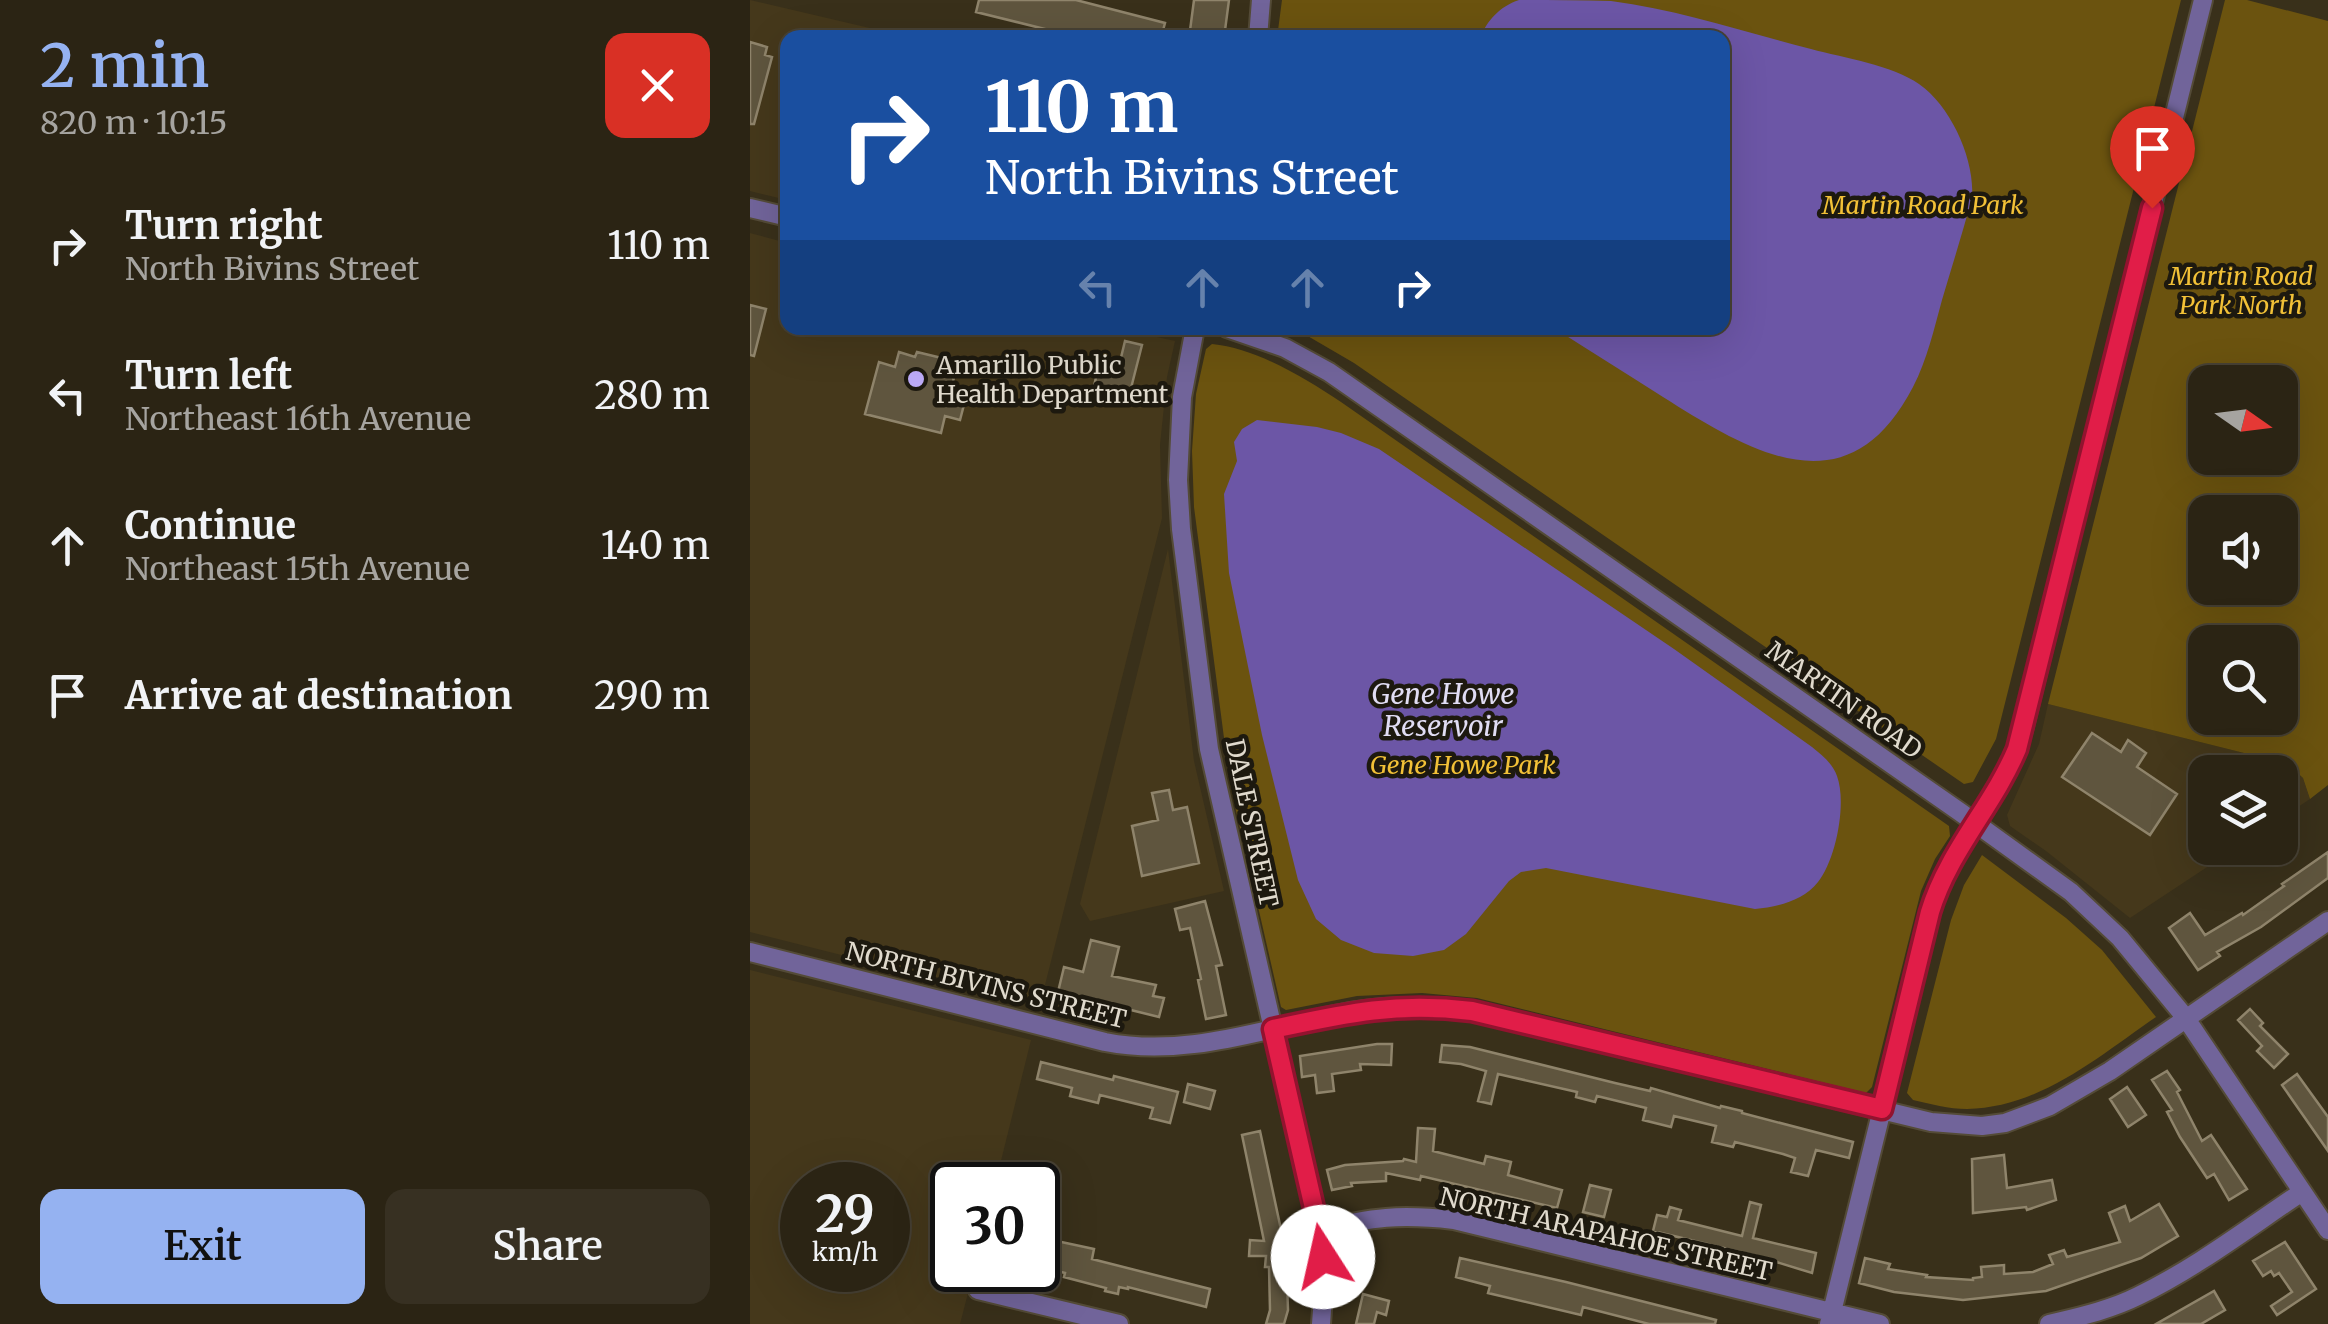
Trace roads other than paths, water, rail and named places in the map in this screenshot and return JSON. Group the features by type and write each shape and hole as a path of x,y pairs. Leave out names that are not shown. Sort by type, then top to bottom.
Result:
{"street":[{"path":"1259,30 1261,0"},
{"path":"1830,1319 1934,899 1945,872 2010,765 2023,730 2203,0"},
{"path":"750,208 780,215"},
{"name":"DALE STREET","path":"1194,335 1182,398 1178,480 1209,749 1319,1230 1324,1284 1321,1324"},
{"name":"MARTIN ROAD","path":"1247,335 1285,348 1329,372 2072,892 2108,925 2186,1018 2328,1230"},
{"name":"NORTH BIVINS STREET","path":"750,952 1120,1045 1193,1046 1371,1009 1472,1011 1931,1122 1982,1126 2023,1118 2088,1085 2328,921"},
{"path":"2049,1324 2134,1298 2187,1269 2302,1192"},
{"name":"NORTH ARAPAHOE STREET","path":"1319,1230 1386,1216 1454,1220 1830,1319 1880,1324"},
{"path":"986,1292 1119,1324"}],"water":[{"path":"1519,0 1636,5 1867,63 1908,77 1931,94 1959,135 1969,167 1972,197 1918,377 1887,426 1859,449 1829,460 1797,460 1764,451 1697,418 1565,335 1730,335 1730,30 1484,30 1506,6"},
{"name":"Gene Howe Reservoir","path":"1257,420 1317,427 1379,449 1816,750 1835,772 1841,801 1835,846 1818,882 1789,902 1755,909 1546,868 1521,872 1509,881 1466,934 1444,950 1413,956 1374,953 1341,940 1316,919 1298,880 1262,735 1229,573 1224,494 1237,461 1234,442 1242,429"}],"place":[{"name":"Amarillo Public Health Department","path":"916,379"}],"park label":[{"name":"Martin Road Park","path":"1923,205"},
{"name":"Martin Road Park North","path":"2241,290"},
{"name":"Gene Howe Park","path":"1463,765"}]}
